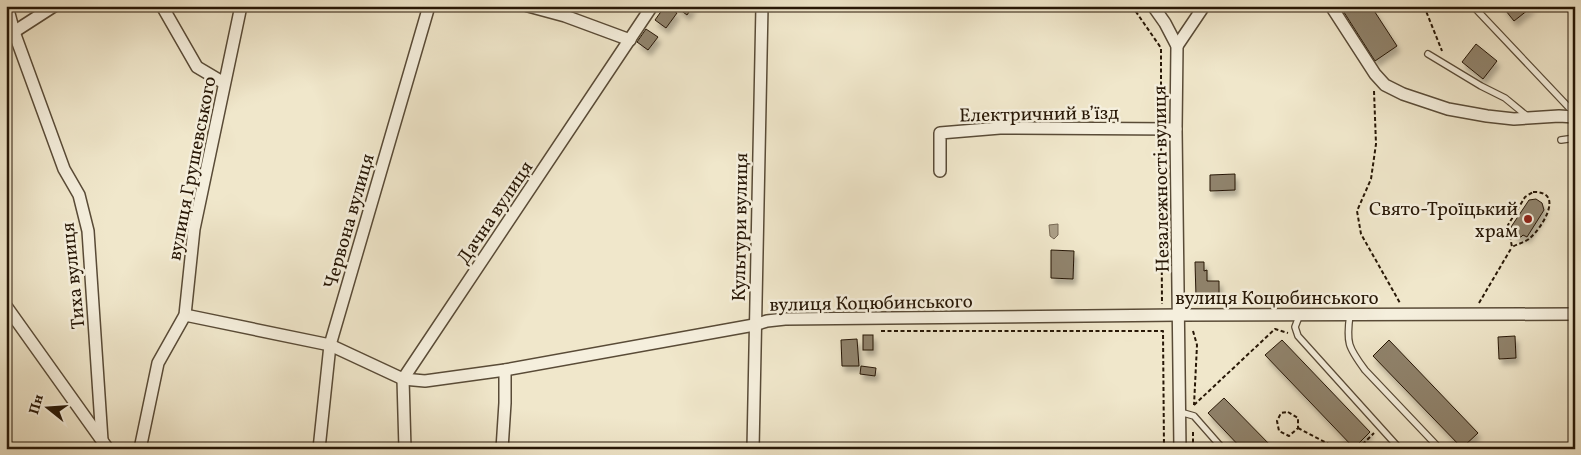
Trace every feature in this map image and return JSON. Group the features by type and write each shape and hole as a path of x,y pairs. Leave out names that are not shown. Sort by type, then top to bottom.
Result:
{"street":[{"name":"Тиха вулиця","path":"7,6 10,34 64,169 79,195 88,231 105,444"},
{"path":"10,34 54,6"},
{"path":"162,6 197,67 224,83"},
{"name":"вулиця Грушевського","path":"140,449 158,363 185,315 194,229 241,6"},
{"name":"Червона вулиця","path":"319,449 330,345 429,6"},
{"path":"528,6 566,11 630,40"},
{"name":"Дачна вулиця","path":"403,379 652,6"},
{"name":"Культури вулиця","path":"752,449 762,6"},
{"name":"Незалежності вулиця","path":"1153,6 1165,23 1177,46 1176,129 1180,449"},
{"path":"1177,46 1204,6"},
{"path":"1331,6 1375,74 1385,85 1397,91 1448,109 1486,116 1514,119 1575,116"},
{"name":"Електричний в’їзд","path":"940,171 940,133 1000,128 1176,129"},
{"path":"6,306 105,444"},
{"name":"вулиця Коцюбинського","path":"185,315 330,345 403,379 425,381 505,370 754,326 767,321 784,320 1163,315 1575,314"},
{"path":"502,449 505,370"},
{"path":"403,379 405,449"}],"lane":[{"path":"1473,6 1575,116"},
{"path":"1428,54 1505,98 1529,118"},
{"path":"1561,140 1575,138"},
{"path":"1300,314 1295,327 1298,336 1399,448"},
{"path":"1350,314 1348,344 1354,356 1440,449"},
{"path":"1180,412 1194,416 1222,449"}],"path":[{"path":"1132,6 1161,48 1163,315"},
{"path":"1424,6 1448,65"},
{"path":"1375,74 1376,144 1371,179 1357,211 1361,234 1406,314"},
{"path":"1478,305 1512,247 1530,239 1549,212 1549,200 1542,193 1533,192 1528,195 1508,225 1512,247"},
{"path":"1194,405 1275,329 1298,336"},
{"path":"876,331 1163,331 1164,449"},
{"path":"1193,331 1197,345 1193,449"},
{"path":"1288,412 1298,418 1298,428 1289,436 1279,432 1277,421 1281,413 1288,412"},
{"path":"1358,449 1380,427"},
{"path":"1298,428 1338,449"}],"shaded area":[{"path":"1058,224 1058,235 1054,239 1050,236 1049,225"}],"building":[{"path":"665,6 677,13 666,28 655,20"},
{"path":"675,6 693,6 687,15"},
{"path":"1340,6 1371,6 1397,46 1375,61"},
{"path":"1502,6 1533,6 1514,21"},
{"path":"646,29 658,37 648,50 637,42"},
{"path":"1476,44 1497,61 1483,79 1462,62"},
{"path":"1235,174 1235,190 1210,191 1210,175"},
{"name":"Свято-Троїцький храм","path":"1536,199 1542,203 1544,210 1527,237 1523,235 1521,237 1517,236 1514,234 1515,229 1511,227 1529,200"},
{"path":"1051,250 1074,251 1073,279 1051,278"},
{"path":"1195,262 1204,262 1204,271 1207,270 1207,281 1219,281 1219,296 1196,297"},
{"path":"863,335 873,335 873,350 863,350"},
{"path":"1515,336 1516,358 1499,359 1498,337"},
{"path":"857,339 859,366 842,366 841,340"},
{"path":"1282,340 1370,432 1354,448 1265,355"},
{"path":"1389,340 1478,433 1462,448 1373,356"},
{"path":"861,366 876,368 875,376 860,374"},
{"path":"1224,398 1274,449 1242,449 1208,413"}],"place":[{"name":"Свято-Троїцький храм","path":"1528,219"}]}
